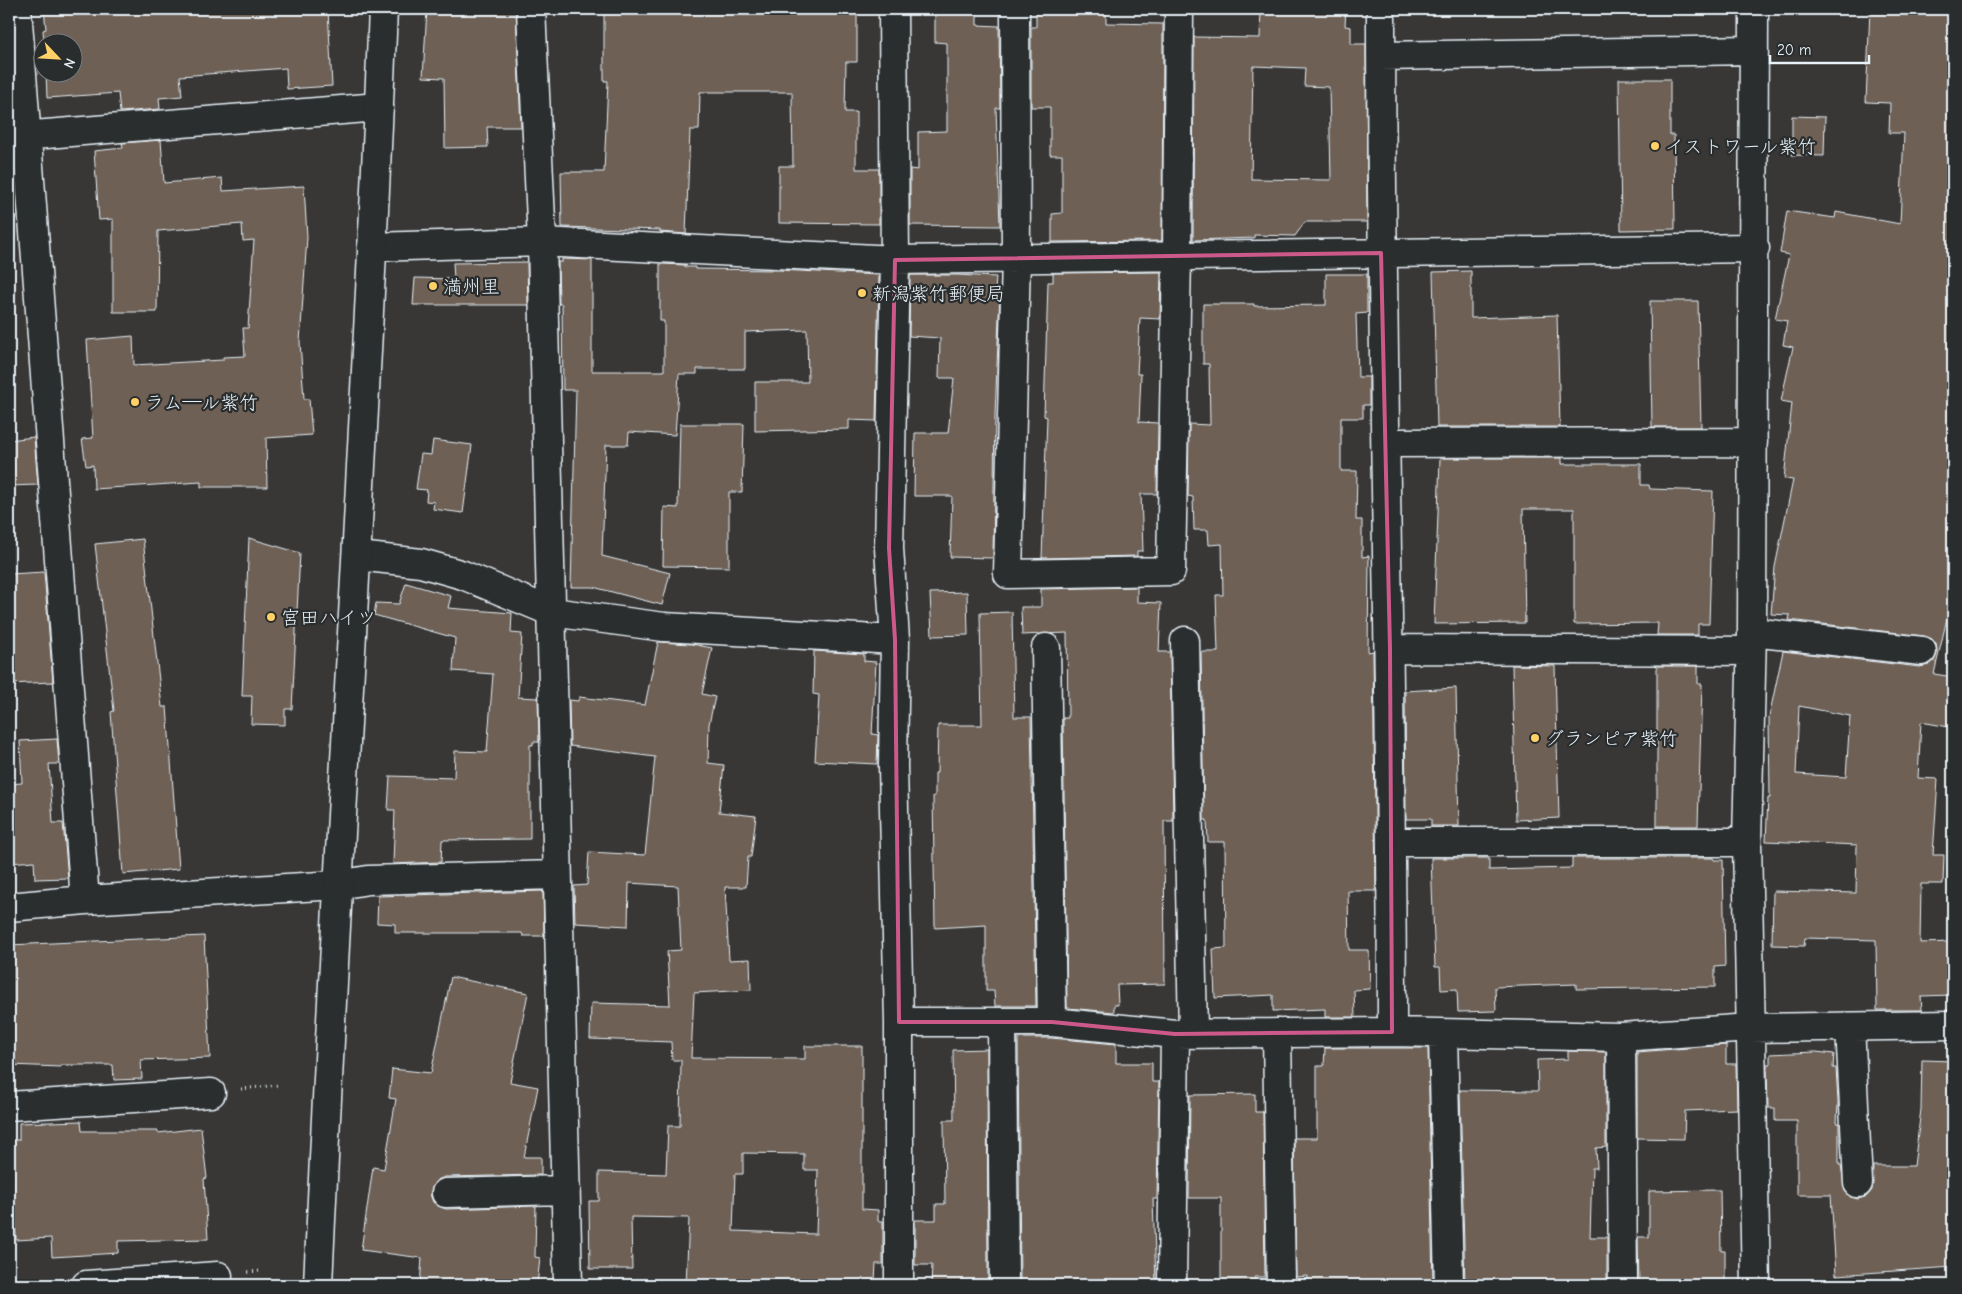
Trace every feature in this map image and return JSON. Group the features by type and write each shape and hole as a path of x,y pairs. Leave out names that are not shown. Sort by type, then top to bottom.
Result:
{"street":[{"path":"17,9 17,136 85,900"},
{"path":"318,1285 338,885 358,556 383,9"},
{"path":"531,9 542,242 552,612 556,875 568,1285"},
{"path":"893,9 894,260 889,548 895,640 893,766 898,1022 899,1285"},
{"path":"1015,9 1016,258 1008,574 1170,571 1177,256 1179,9"},
{"path":"1381,9 1381,253 1390,649 1392,1032"},
{"path":"1754,9 1755,248 1747,842 1756,1285"},
{"path":"1381,56 1754,50"},
{"path":"17,136 379,107"},
{"path":"372,247 542,242 894,260 1755,248"},
{"path":"1386,442 1753,442"},
{"path":"358,556 421,563 463,575 552,612 664,627 895,640"},
{"path":"1172,1285 1184,1033 1185,641"},
{"path":"1390,649 1751,642 1922,650"},
{"path":"1046,648 1052,1022"},
{"path":"1392,842 1747,842"},
{"path":"9,907 85,900 338,885 368,880 556,875"},
{"path":"898,1022 1052,1022 1184,1033 1392,1032 1621,1037 1750,1028 1953,1026"},
{"path":"1002,1022 1004,1285"},
{"path":"1850,1027 1858,1183"},
{"path":"1277,1033 1281,1285"},
{"path":"1443,1034 1449,1285"},
{"path":"1621,1037 1623,1285"},
{"path":"9,1106 211,1093"},
{"path":"446,1193 566,1190"},
{"path":"86,1285 218,1276"}],"path":[{"path":"211,1093 280,1085"}],"highlighted area":[{"path":"1381,253 1390,649 1392,1032 1175,1034 1052,1022 899,1022 895,640 889,548 895,260"}],"building":[{"path":"44,9 328,9 332,86 287,89 286,68 180,76 182,96 159,98 160,109 120,112 118,93 47,98 46,82 82,82 82,32 43,32 46,29"},
{"path":"427,9 516,9 521,127 487,127 488,147 445,148 444,78 423,77"},
{"path":"604,9 857,9 857,62 846,62 845,112 856,112 856,169 879,169 879,224 779,223 779,166 793,166 792,92 700,92 699,130 690,130 686,234 660,232 660,230 562,227 561,172 604,172 608,81 604,81"},
{"path":"935,9 977,10 977,25 999,26 1000,108 996,108 1000,226 910,225 910,169 918,170 918,132 947,131 947,43 935,42"},
{"path":"1036,9 1106,9 1106,23 1163,24 1162,241 1052,242 1052,214 1062,213 1062,155 1050,155 1050,107 1031,107 1031,27 1036,27"},
{"path":"1261,9 1346,9 1345,26 1351,27 1351,44 1366,44 1367,222 1305,222 1295,236 1254,235 1254,238 1193,240 1194,37 1260,38","holes":["1253,66 1305,68 1304,86 1329,87 1331,180 1251,179"]},
{"path":"1870,9 1953,9 1953,485 1948,514 1953,515 1953,531 1948,561 1953,562 1953,615 1948,614 1934,674 1953,677 1953,702 1949,727 1921,722 1918,778 1938,779 1933,855 1944,855 1943,884 1921,884 1920,943 1953,942 1953,995 1921,996 1922,1010 1877,1010 1876,940 1805,938 1804,946 1772,945 1773,891 1856,893 1857,845 1766,841 1768,798 1770,798 1769,717 1783,651 1920,667 1929,665 1934,661 1937,653 1936,644 1932,639 1924,636 1789,620 1790,615 1771,614 1775,567 1793,480 1784,479 1792,403 1781,401 1793,347 1783,345 1787,321 1775,319 1789,255 1780,253 1787,211 1835,218 1836,212 1900,224 1904,133 1889,133 1890,103 1866,102","holes":["1799,706 1850,716 1846,777 1796,774"]},
{"name":"イストワール紫竹","path":"1619,79 1670,79 1670,135 1674,135 1675,229 1621,230"},
{"path":"1792,116 1825,117 1824,156 1792,155"},
{"path":"161,140 164,183 222,178 223,191 304,186 307,237 300,342 304,399 309,399 312,435 266,438 267,487 201,487 201,482 94,489 93,465 86,466 82,439 93,438 87,340 133,336 134,365 223,360 223,357 245,356 243,328 248,328 254,240 243,241 242,224 158,231 157,312 113,312 113,219 99,220 94,151 123,148 122,143"},
{"path":"562,259 592,260 592,371 664,371 664,321 660,321 660,264 685,265 685,267 695,267 695,269 779,270 879,275 876,421 849,420 849,429 755,431 755,382 808,382 807,330 745,332 745,369 697,369 697,374 679,374 675,435 629,432 628,445 606,445 602,556 670,573 662,605 593,587 571,587 576,390 563,390 562,304 559,304 558,262 562,262"},
{"path":"527,262 528,305 413,305 415,278 454,279 453,263"},
{"path":"1471,271 1471,318 1557,315 1560,427 1437,427 1433,272"},
{"path":"1161,272 1160,319 1140,318 1137,374 1141,374 1139,422 1158,423 1157,494 1141,494 1143,551 1137,551 1137,556 1042,558 1047,417 1044,416 1048,282 1053,282 1053,273"},
{"path":"1326,274 1367,274 1367,313 1356,314 1358,377 1369,377 1369,405 1363,405 1363,418 1341,418 1341,471 1357,471 1356,520 1362,520 1362,557 1369,556 1368,652 1373,651 1376,891 1348,891 1349,950 1369,950 1370,989 1354,990 1355,1017 1325,1017 1325,1009 1273,1011 1273,995 1215,998 1213,949 1226,948 1225,842 1208,842 1207,820 1204,820 1201,652 1218,652 1216,595 1223,595 1222,544 1209,545 1208,530 1194,530 1193,497 1188,496 1189,424 1210,425 1209,364 1203,364 1203,304 1254,304 1254,306 1326,305"},
{"path":"910,275 996,277 995,292 1000,292 995,415 993,558 950,557 952,496 914,496 915,433 948,433 954,378 939,378 940,338 909,336"},
{"path":"1650,301 1698,301 1701,427 1652,427"},
{"path":"680,424 744,424 742,492 729,492 729,567 663,566 664,507 678,508"},
{"path":"34,437 38,485 9,486 9,440"},
{"path":"433,440 472,445 463,513 433,509 434,502 426,501 427,490 416,489 421,454 431,455"},
{"path":"1440,458 1562,458 1562,464 1641,464 1641,485 1649,485 1650,489 1713,491 1709,624 1698,624 1698,635 1657,635 1658,623 1574,624 1574,509 1523,509 1525,623 1434,624"},
{"name":"宮田ハイツ","path":"249,538 300,553 292,709 285,709 285,725 251,724 252,696 242,696"},
{"path":"143,539 162,707 167,707 179,869 123,874 111,712 114,711 95,544"},
{"path":"44,572 53,682 9,684 9,574"},
{"path":"406,583 451,596 448,608 512,613 511,633 522,634 518,697 538,698 539,742 533,742 533,745 530,745 530,839 442,840 441,862 393,864 395,810 388,810 390,776 454,778 455,751 487,752 493,674 453,671 455,638 374,615 376,603 399,604"},
{"path":"1137,587 1137,602 1161,603 1159,652 1170,652 1173,821 1164,821 1165,984 1117,985 1118,1005 1114,1005 1114,1012 1067,1008 1063,718 1068,718 1067,633 1022,635 1021,607 1041,607 1041,589"},
{"path":"967,592 968,635 932,636 930,593"},
{"path":"1012,612 1014,717 1031,717 1036,1006 995,1006 994,991 986,991 986,925 935,928 933,796 935,796 935,773 937,773 938,725 982,725 980,613"},
{"path":"658,642 692,644 712,648 702,694 715,697 709,724 708,763 724,765 719,812 756,816 751,857 748,857 746,887 725,887 729,960 750,959 751,990 694,993 691,1058 805,1059 805,1046 862,1046 862,1209 878,1210 878,1221 883,1221 883,1264 876,1264 875,1281 867,1281 867,1285 686,1285 689,1218 631,1217 632,1269 590,1269 589,1201 599,1201 599,1172 666,1174 668,1126 680,1126 681,1060 672,1060 671,1042 590,1039 591,1003 670,1005 667,951 681,950 678,886 629,883 628,926 575,923 574,886 587,885 589,852 645,855 655,757 570,746 569,700 578,701 579,697 645,705","holes":["743,1153 804,1154 804,1170 818,1170 816,1234 733,1231 735,1174 743,1174"]},
{"path":"814,651 864,654 864,661 876,662 872,734 878,735 877,764 815,761 819,695 813,694"},
{"name":"グランピア紫竹","path":"1512,665 1555,666 1559,818 1516,820"},
{"path":"1657,666 1698,666 1698,684 1702,684 1698,826 1657,826"},
{"path":"1456,688 1459,826 1431,826 1431,819 1406,819 1405,691"},
{"path":"57,739 59,764 49,764 53,823 63,823 68,878 35,879 34,861 9,863 9,784 22,783 20,741"},
{"path":"1431,858 1489,858 1489,870 1572,868 1572,858 1713,858 1714,860 1723,860 1725,966 1715,967 1715,987 1576,989 1576,984 1495,987 1496,1011 1458,1012 1457,989 1441,990 1440,967 1435,967"},
{"path":"543,891 544,936 523,936 522,933 395,933 395,924 377,923 378,896"},
{"path":"204,936 210,1058 141,1060 142,1079 114,1080 113,1065 61,1065 61,1067 9,1065 9,945"},
{"path":"451,977 528,993 510,1082 538,1087 524,1157 541,1157 541,1175 445,1177 437,1180 430,1194 433,1202 446,1209 536,1206 535,1257 540,1258 537,1285 420,1285 422,1258 361,1250 373,1167 384,1169 396,1099 389,1098 392,1069 431,1073"},
{"path":"1018,1038 1051,1038 1116,1044 1116,1063 1152,1063 1152,1082 1159,1082 1157,1199 1153,1199 1156,1283 1143,1283 1143,1285 1020,1285"},
{"path":"1726,1045 1726,1064 1736,1064 1737,1109 1685,1111 1684,1139 1637,1138 1637,1052"},
{"path":"1325,1048 1428,1048 1433,1285 1308,1285 1308,1276 1296,1277 1294,1138 1317,1138 1317,1066 1324,1066"},
{"path":"987,1049 988,1285 931,1285 932,1265 915,1265 915,1220 936,1220 936,1204 945,1204 944,1120 954,1120 953,1050"},
{"path":"1568,1051 1606,1052 1606,1147 1596,1148 1597,1168 1592,1168 1590,1237 1607,1237 1607,1285 1465,1285 1460,1090 1538,1091 1537,1060 1568,1059"},
{"path":"1816,1052 1834,1054 1833,1068 1836,1068 1837,1123 1839,1123 1839,1165 1841,1165 1845,1191 1850,1197 1858,1199 1867,1196 1872,1190 1873,1166 1914,1166 1921,1109 1922,1060 1953,1061 1953,1267 1836,1275 1831,1195 1797,1195 1797,1121 1775,1121 1775,1108 1768,1108 1767,1064 1770,1064 1770,1054"},
{"path":"1255,1094 1255,1112 1263,1112 1265,1277 1255,1277 1255,1285 1221,1285 1221,1198 1189,1198 1190,1095"},
{"path":"81,1121 82,1131 158,1131 158,1133 201,1128 207,1178 204,1179 208,1239 118,1241 118,1253 52,1257 51,1238 16,1240 13,1180 9,1180 9,1140 19,1140 19,1123"},
{"path":"1720,1190 1721,1251 1725,1251 1725,1285 1639,1285 1638,1237 1649,1237 1649,1191"}],"place":[{"name":"イストワール紫竹","path":"1655,146"},
{"name":"満州里","path":"433,286"},
{"name":"新潟紫竹郵便局","path":"862,293"},
{"name":"ラム―ル紫竹","path":"135,402"},
{"name":"宮田ハイツ","path":"271,617"},
{"name":"グランピア紫竹","path":"1535,738"}]}
